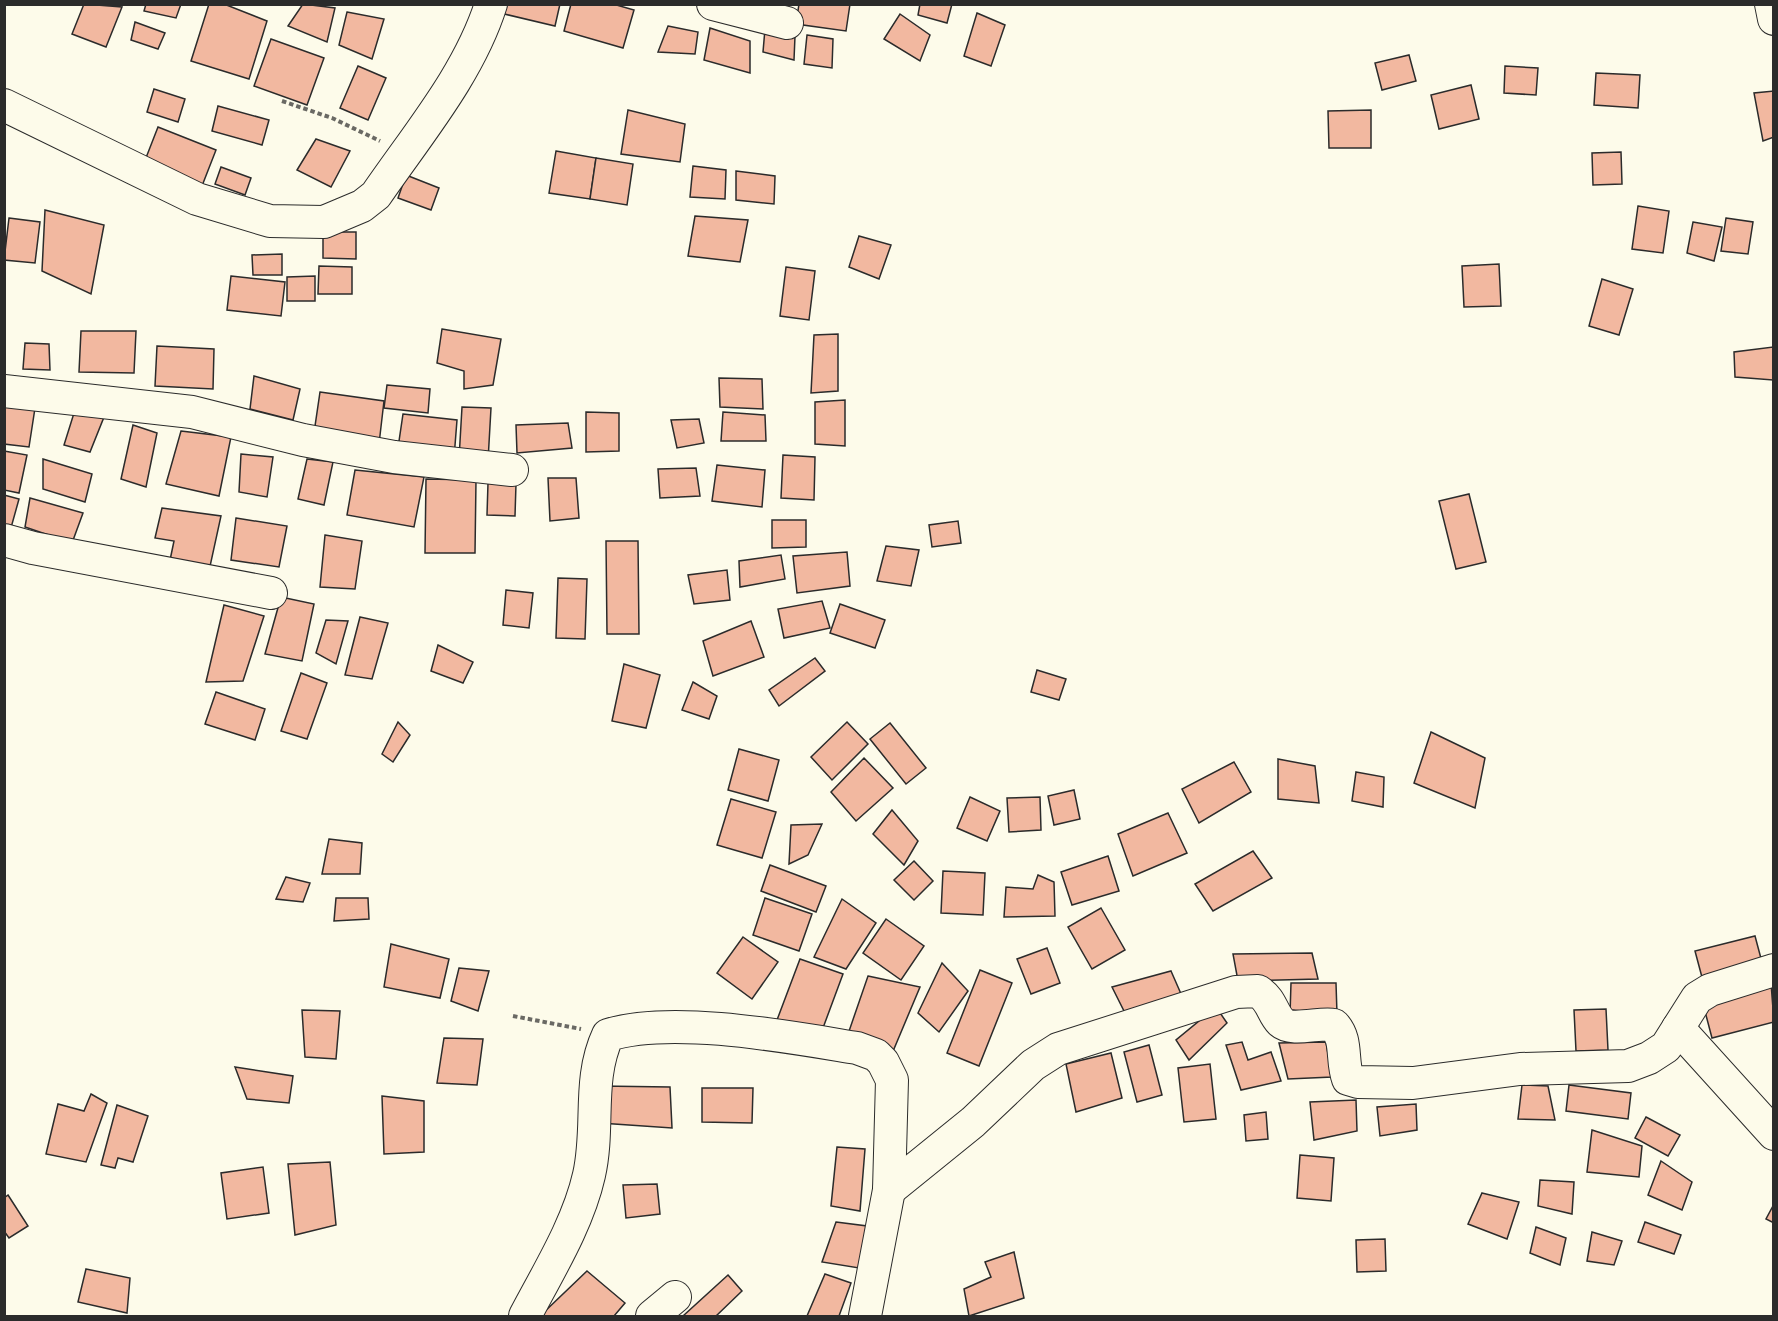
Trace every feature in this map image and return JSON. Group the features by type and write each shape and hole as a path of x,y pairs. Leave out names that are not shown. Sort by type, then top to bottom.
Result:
{"street":[{"path":"4,105 197,199 270,222 324,222 362,206 376,195 462,69 482,33 491,4"},
{"path":"713,4 787,23"},
{"path":"1771,4 1773,19"},
{"path":"4,390 192,412 303,440 394,457 512,470"},
{"path":"4,540 33,548 271,593"},
{"path":"889,1190 973,1122 1033,1065 1058,1048 1236,992 1258,991 1271,1002 1280,1021 1289,1026 1334,1025 1341,1032 1344,1067 1348,1079 1358,1082 1413,1083 1520,1069 1628,1066 1649,1058 1666,1047 1697,998 1710,990 1773,970"},
{"path":"525,1317 558,1253 589,1174 594,1141 594,1084 599,1055 608,1035 630,1029 704,1028 857,1048 876,1055 883,1062 892,1080 889,1190 865,1317"},
{"path":"1678,1028 1773,1134"}],"path":[{"path":"282,101 332,118 405,153"},
{"path":"513,1016 608,1035"}],"building":[{"path":"84,4 122,7 106,47 72,34"},
{"path":"146,4 181,4 176,18 144,11"},
{"path":"209,4 224,4 267,21 249,79 191,61"},
{"path":"303,4 335,8 327,42 288,26"},
{"path":"503,4 560,4 555,26 500,13"},
{"path":"571,4 613,4 634,10 623,48 564,31"},
{"path":"799,4 850,4 846,31 796,24"},
{"path":"920,4 952,4 947,23 918,15"},
{"path":"347,12 384,19 372,59 339,45"},
{"path":"977,13 1005,25 991,66 964,56"},
{"path":"900,14 930,35 920,61 884,39"},
{"path":"135,22 165,33 158,49 131,40"},
{"path":"668,26 698,32 695,54 658,52"},
{"path":"710,28 750,41 750,73 704,60"},
{"path":"765,29 795,36 794,60 763,52"},
{"path":"807,35 833,39 832,68 804,64"},
{"path":"271,39 324,58 307,105 254,86"},
{"path":"1409,55 1416,81 1382,90 1375,63"},
{"path":"358,66 386,78 368,120 340,108"},
{"path":"1505,66 1538,68 1536,95 1504,93"},
{"path":"1596,73 1640,75 1638,108 1594,105"},
{"path":"1471,85 1479,119 1439,129 1431,95"},
{"path":"154,89 185,99 178,122 147,112"},
{"path":"1774,91 1774,137 1763,141 1754,93"},
{"path":"218,106 269,120 262,145 212,131"},
{"path":"628,110 685,124 680,162 621,154"},
{"path":"1371,110 1371,148 1329,148 1328,111"},
{"path":"158,127 216,150 200,191 142,168"},
{"path":"316,139 350,151 331,187 297,170"},
{"path":"556,151 596,158 590,199 549,193"},
{"path":"1621,152 1622,184 1593,185 1592,153"},
{"path":"596,158 633,164 627,205 590,199"},
{"path":"693,166 726,170 725,199 690,197"},
{"path":"221,167 251,178 245,195 215,184"},
{"path":"736,171 775,176 774,204 736,200"},
{"path":"406,175 439,188 431,210 398,198"},
{"path":"1638,206 1669,211 1663,253 1632,249"},
{"path":"45,210 104,225 91,294 42,271"},
{"path":"695,216 748,220 740,262 688,256"},
{"path":"9,218 40,222 35,263 4,260"},
{"path":"1726,218 1753,222 1748,254 1721,251"},
{"path":"1693,222 1722,227 1714,261 1687,253"},
{"path":"323,232 356,232 356,259 323,258"},
{"path":"859,236 891,245 879,279 849,267"},
{"path":"282,254 282,275 253,275 252,255"},
{"path":"1499,264 1501,306 1464,307 1462,266"},
{"path":"319,266 352,267 352,294 318,294"},
{"path":"786,267 815,271 809,320 780,316"},
{"path":"231,276 285,282 281,316 227,310"},
{"path":"315,276 315,301 287,301 287,277"},
{"path":"1602,279 1633,289 1619,335 1589,326"},
{"path":"442,329 501,339 493,385 464,389 464,371 437,363"},
{"path":"81,331 136,331 134,373 79,372"},
{"path":"838,334 838,391 811,393 814,335"},
{"path":"25,343 49,344 50,370 23,369"},
{"path":"157,346 214,349 213,389 155,386"},
{"path":"1773,347 1773,380 1735,377 1734,352"},
{"path":"254,376 300,389 293,420 250,409"},
{"path":"719,378 762,379 763,409 720,407"},
{"path":"387,385 430,389 428,413 384,408"},
{"path":"320,392 384,401 379,444 314,433"},
{"path":"845,400 845,446 815,444 815,402"},
{"path":"4,407 35,408 29,447 4,444"},
{"path":"462,407 491,408 488,461 459,459"},
{"path":"586,412 619,413 619,451 586,452"},
{"path":"723,412 765,415 766,441 721,441"},
{"path":"74,413 104,417 90,452 64,445"},
{"path":"403,414 457,420 454,458 398,448"},
{"path":"699,419 704,443 677,448 671,420"},
{"path":"568,423 572,448 517,453 516,425"},
{"path":"133,425 157,433 146,487 121,479"},
{"path":"181,431 231,437 219,496 166,484"},
{"path":"4,451 27,455 19,493 4,490"},
{"path":"241,454 273,457 267,497 239,492"},
{"path":"783,455 815,457 814,500 781,498"},
{"path":"43,459 92,474 85,502 43,489"},
{"path":"307,459 333,462 324,505 298,499"},
{"path":"717,465 765,470 762,507 712,501"},
{"path":"696,468 700,496 660,498 658,469"},
{"path":"355,470 424,477 414,527 347,515"},
{"path":"548,478 576,478 579,518 550,521"},
{"path":"426,479 476,480 475,553 425,553"},
{"path":"488,483 516,484 515,516 487,515"},
{"path":"1469,494 1486,562 1456,569 1439,501"},
{"path":"4,495 19,499 9,535 4,534"},
{"path":"30,498 83,513 72,543 25,527"},
{"path":"162,508 221,516 209,571 169,565 174,541 155,538"},
{"path":"236,518 287,526 279,567 231,560"},
{"path":"772,520 806,520 806,547 772,548"},
{"path":"958,521 961,543 932,547 929,525"},
{"path":"325,535 362,541 355,589 320,587"},
{"path":"606,541 638,541 639,634 607,634"},
{"path":"886,546 919,550 911,586 877,581"},
{"path":"847,552 850,586 797,593 793,556"},
{"path":"781,555 785,579 740,587 739,561"},
{"path":"727,570 730,600 694,604 688,575"},
{"path":"558,578 587,579 585,639 556,638"},
{"path":"506,590 533,593 529,628 503,625"},
{"path":"281,597 314,604 302,661 265,654"},
{"path":"822,601 830,628 784,638 778,609"},
{"path":"840,604 885,620 875,648 830,633"},
{"path":"224,605 264,616 243,681 206,682"},
{"path":"360,617 388,623 372,679 345,675"},
{"path":"326,620 348,621 336,664 316,653"},
{"path":"751,621 764,657 713,676 703,641"},
{"path":"438,645 473,662 463,683 431,671"},
{"path":"815,658 825,671 779,706 769,690"},
{"path":"624,664 660,675 646,728 612,721"},
{"path":"1037,670 1066,679 1059,700 1031,692"},
{"path":"301,673 327,683 307,739 281,731"},
{"path":"693,682 717,696 709,719 682,710"},
{"path":"216,692 265,709 255,740 205,724"},
{"path":"398,722 410,735 393,762 382,754"},
{"path":"847,722 868,744 832,780 811,757"},
{"path":"890,723 926,768 906,784 870,739"},
{"path":"1431,732 1485,758 1475,808 1414,783"},
{"path":"739,749 779,760 768,801 728,790"},
{"path":"864,758 893,788 856,821 831,792"},
{"path":"1278,759 1315,766 1319,803 1278,799"},
{"path":"1234,762 1251,792 1199,823 1182,789"},
{"path":"1356,772 1384,777 1383,807 1352,801"},
{"path":"1074,790 1080,819 1054,825 1048,796"},
{"path":"970,797 1000,811 987,841 957,828"},
{"path":"1040,797 1041,830 1009,832 1007,798"},
{"path":"731,799 776,812 762,858 717,845"},
{"path":"892,810 918,841 904,865 873,834"},
{"path":"1168,813 1187,853 1133,876 1118,834"},
{"path":"822,824 808,855 789,864 791,825"},
{"path":"329,839 362,843 360,874 322,874"},
{"path":"1253,851 1272,878 1213,911 1195,884"},
{"path":"1108,856 1119,891 1072,905 1061,872"},
{"path":"914,861 933,881 914,900 894,880"},
{"path":"770,865 826,886 816,912 761,891"},
{"path":"943,871 985,873 983,915 941,913"},
{"path":"1038,875 1054,882 1055,916 1004,917 1006,887 1033,889"},
{"path":"286,877 310,883 303,902 276,899"},
{"path":"336,898 368,898 369,919 334,921"},
{"path":"765,898 812,914 799,951 753,935"},
{"path":"842,899 876,923 846,969 814,957"},
{"path":"1101,908 1125,950 1092,969 1068,927"},
{"path":"886,919 924,946 901,980 863,953"},
{"path":"1755,936 1763,966 1703,981 1695,951"},
{"path":"743,937 778,962 752,999 717,973"},
{"path":"391,944 449,959 440,998 384,987"},
{"path":"1047,948 1060,983 1031,994 1017,959"},
{"path":"1312,953 1318,979 1238,981 1233,954"},
{"path":"800,959 843,974 820,1036 777,1020"},
{"path":"942,963 968,991 939,1032 918,1013"},
{"path":"459,968 489,971 478,1011 451,1001"},
{"path":"980,970 1012,983 979,1066 947,1053"},
{"path":"1171,971 1185,1003 1128,1019 1112,987"},
{"path":"868,976 920,987 891,1056 847,1037"},
{"path":"1291,983 1336,983 1337,1014 1290,1015"},
{"path":"1771,983 1774,1022 1712,1038 1702,1000"},
{"path":"1216,1007 1227,1023 1189,1060 1176,1040"},
{"path":"1606,1009 1608,1050 1576,1051 1574,1010"},
{"path":"302,1010 340,1011 336,1059 305,1057"},
{"path":"444,1038 483,1039 477,1085 437,1083"},
{"path":"1242,1042 1248,1060 1271,1052 1281,1081 1241,1090 1226,1045"},
{"path":"1326,1042 1332,1077 1288,1079 1279,1043"},
{"path":"1149,1045 1162,1095 1137,1102 1124,1052"},
{"path":"1111,1053 1122,1098 1076,1112 1066,1064"},
{"path":"1210,1064 1216,1119 1184,1122 1178,1068"},
{"path":"235,1067 293,1076 289,1103 247,1099"},
{"path":"1522,1085 1548,1086 1555,1120 1518,1119"},
{"path":"1569,1085 1631,1093 1628,1119 1566,1111"},
{"path":"599,1086 670,1087 672,1128 600,1123"},
{"path":"702,1088 753,1088 752,1123 702,1122"},
{"path":"91,1094 107,1103 86,1162 46,1154 58,1104 84,1111"},
{"path":"382,1096 424,1101 424,1152 384,1154"},
{"path":"1356,1100 1357,1131 1314,1140 1310,1102"},
{"path":"1416,1104 1417,1130 1380,1136 1377,1107"},
{"path":"117,1105 148,1116 133,1162 118,1158 115,1168 101,1165"},
{"path":"1266,1112 1268,1139 1246,1141 1244,1115"},
{"path":"1646,1117 1680,1135 1668,1156 1635,1138"},
{"path":"1592,1130 1642,1146 1639,1177 1587,1172"},
{"path":"837,1147 865,1149 860,1211 831,1206"},
{"path":"1300,1155 1334,1158 1331,1201 1297,1198"},
{"path":"1661,1161 1692,1182 1682,1210 1648,1195"},
{"path":"330,1162 336,1225 295,1235 288,1164"},
{"path":"263,1167 269,1213 227,1219 221,1173"},
{"path":"1540,1180 1574,1182 1572,1214 1538,1206"},
{"path":"657,1184 660,1214 626,1218 623,1185"},
{"path":"1482,1193 1519,1202 1507,1239 1468,1224"},
{"path":"8,1195 28,1226 9,1238 4,1231 4,1198"},
{"path":"1774,1204 1774,1223 1766,1219"},
{"path":"836,1222 867,1226 859,1268 822,1262"},
{"path":"1645,1222 1681,1235 1674,1254 1638,1242"},
{"path":"1536,1227 1566,1238 1560,1265 1530,1253"},
{"path":"1592,1232 1622,1241 1614,1265 1587,1261"},
{"path":"1385,1239 1386,1271 1357,1272 1356,1240"},
{"path":"1014,1252 1024,1298 969,1316 964,1289 991,1277 985,1262"},
{"path":"86,1269 130,1278 127,1313 78,1302"},
{"path":"587,1271 625,1303 614,1316 540,1316"},
{"path":"825,1274 851,1283 839,1316 807,1316"},
{"path":"728,1275 742,1291 716,1316 683,1316"}]}
